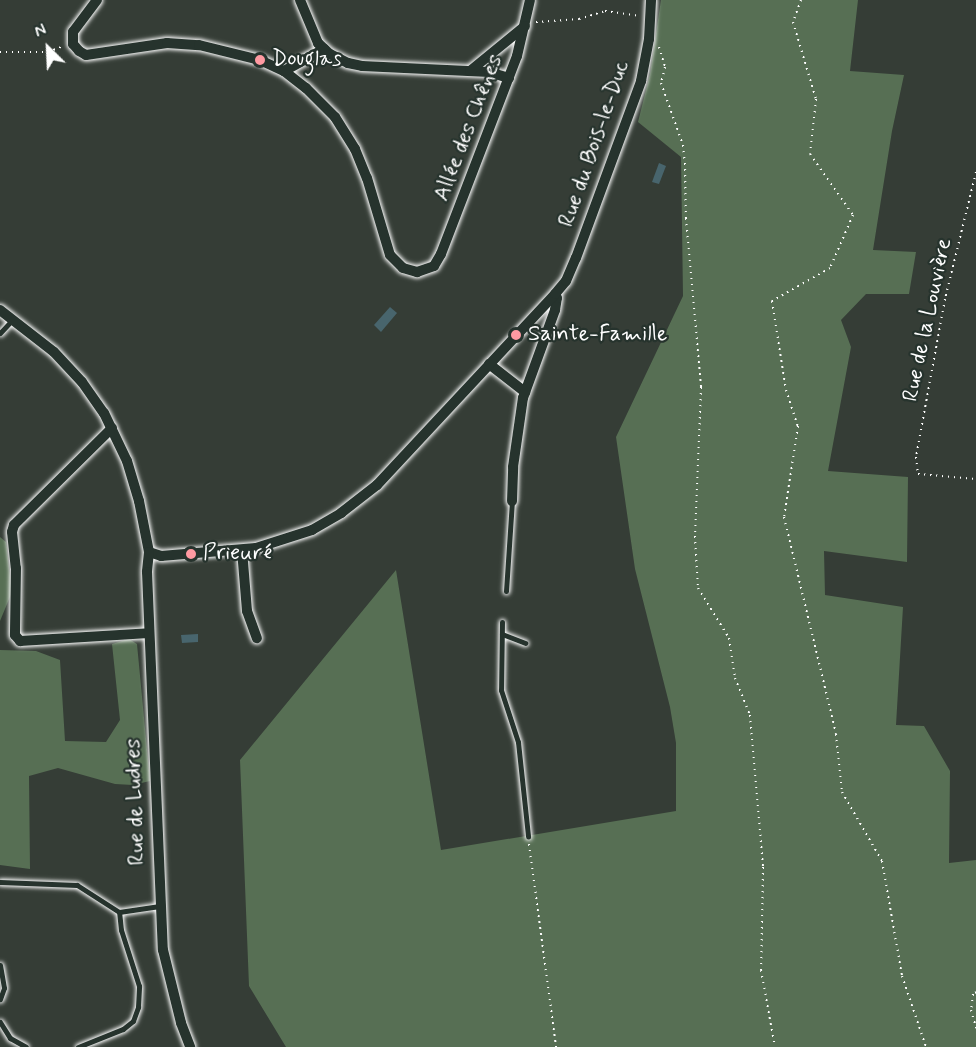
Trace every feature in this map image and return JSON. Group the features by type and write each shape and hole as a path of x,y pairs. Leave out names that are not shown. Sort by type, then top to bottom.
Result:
{"street":[{"path":"97,0 75,25 73,44 79,51 94,55 167,43 191,44 246,55 284,71 324,50"},
{"path":"300,0 315,36 324,50 336,58 362,66 489,72 509,78"},
{"name":"Allée des Chênes","path":"284,71 323,104 347,135 367,178 390,255 395,262 417,272 434,266 441,254 509,78 526,24 530,0"},
{"name":"Rue du Bois-le-Duc","path":"149,552 161,556 242,550 294,537 323,524 351,507 377,485 555,294 573,264 641,81 651,18 651,0"},
{"path":"470,71 526,24"},
{"name":"Rue du Bois-le-Duc","path":"512,501 513,467 525,392 555,310 555,294"},
{"name":"Rue de Ludres","path":"0,310 42,341 69,367 95,400 112,428 135,484 149,552 146,562 163,950 181,1023 190,1047"},
{"path":"489,364 525,392"},
{"path":"112,428 14,525 12,532 16,578 15,635 20,641 149,633"},
{"path":"242,550 248,611 257,638"}],"lane":[{"path":"0,333 13,319"},
{"path":"506,591 512,501"},
{"path":"502,622 501,690 518,742 528,836"},
{"path":"502,634 525,643"},
{"path":"0,882 77,885 119,912 160,906"},
{"path":"78,1047 123,1029 133,1021 138,1007 139,986 121,930 119,912"},
{"path":"0,965 4,988 0,999"},
{"path":"0,1022 10,1038 27,1047"}],"path":[{"path":"801,0 793,22 816,99 810,153 853,215 830,268 772,301 786,390 798,426 784,517 836,734 843,792 882,861 902,976 926,1047"},
{"path":"526,24 579,19 605,11 651,18"},
{"path":"656,38 665,67 661,83 683,145 685,163 686,227 701,387 695,536 698,588 729,638 735,678 750,715 763,867 761,970 775,1047"},
{"path":"0,52 48,52 73,44"},
{"name":"Rue de la Louvière","path":"976,172 945,299 916,457 918,474 976,479"},
{"path":"528,836 556,1047"},
{"path":"976,992 973,994 970,1010 976,1028"}],"green space":[{"path":"661,0 858,0 850,71 904,75 892,131 873,250 916,252 909,294 866,294 841,320 851,347 828,471 908,477 907,562 824,551 825,595 903,607 896,725 924,726 950,771 949,863 976,860 976,1047 286,1047 249,986 240,760 396,570 441,850 676,811 676,743 670,707 635,569 616,437 683,296 681,157 638,122 650,74"},
{"path":"0,537 6,542 12,592 0,621"},
{"path":"129,639 137,644 150,781 133,785 115,784 58,768 29,776 30,869 0,865 0,650 36,651 60,660 65,741 106,742 120,720 112,644"}],"water":[{"path":"659,163 666,166 659,184 652,182"},
{"path":"390,307 397,313 381,332 374,325"},
{"path":"198,634 198,642 182,643 181,635"}],"place":[{"name":"Douglas","path":"260,60"},
{"name":"Sainte-Famille","path":"516,335"},
{"name":"Prieuré","path":"191,554"}]}
